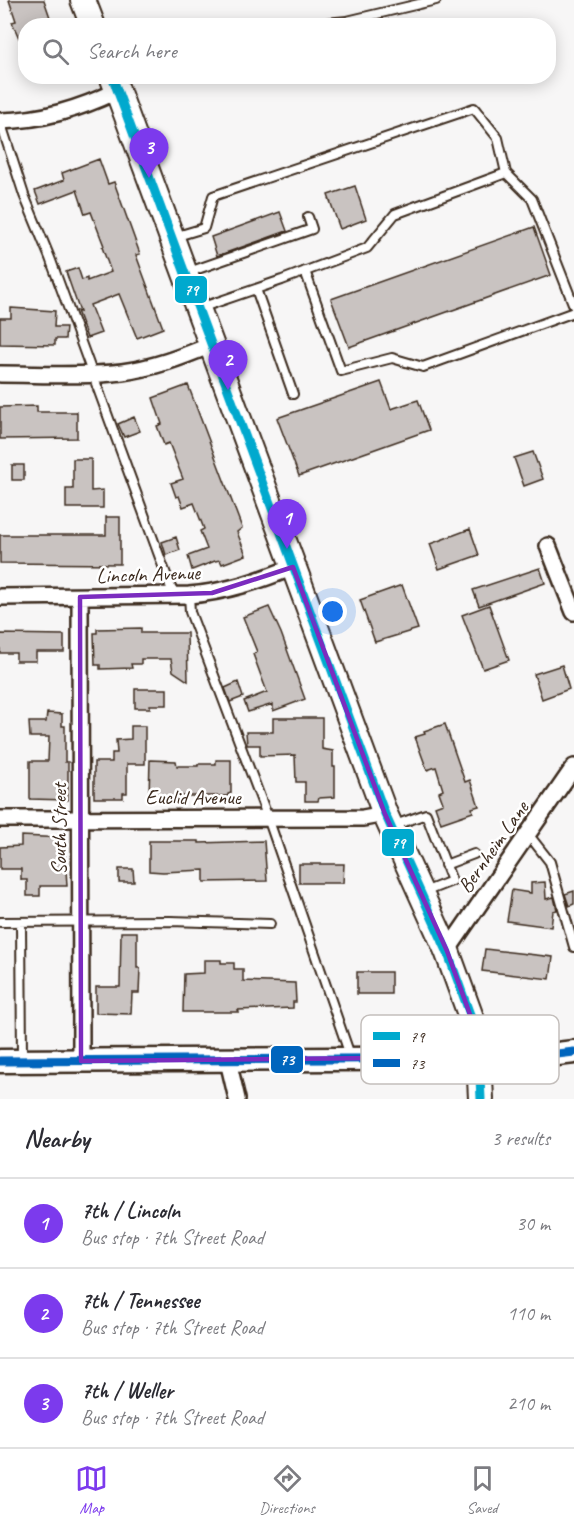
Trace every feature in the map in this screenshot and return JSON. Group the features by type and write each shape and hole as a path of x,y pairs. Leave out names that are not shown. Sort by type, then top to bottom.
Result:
{"main road":[{"path":"83,0 90,18"},
{"path":"114,84 388,820 447,951 470,1015"},
{"path":"559,1054 574,1052"},
{"path":"11,1061 361,1060"},
{"path":"480,1084 481,1099"}],"street":[{"path":"0,121 52,116 88,105 114,84"},
{"path":"0,374 93,374 148,367 181,358 211,345"},
{"path":"548,546 574,612"},
{"name":"Lincoln Avenue","path":"0,597 181,596 212,593 240,587 293,567"},
{"name":"South Street","path":"80,597 81,1061"},
{"name":"Bernheim Lane","path":"447,951 574,768"},
{"name":"Euclid Avenue","path":"0,819 363,818 388,820"},
{"path":"228,1060 237,1099"}],"lane":[{"path":"358,18 407,4 436,0"},
{"path":"172,237 204,228 213,196 474,108 498,138 506,173 532,199 574,306"},
{"path":"0,121 24,195 181,596 190,612 268,818 352,1060"},
{"path":"198,309 368,248 395,214 506,173"},
{"path":"185,274 312,229 308,217"},
{"path":"305,271 341,371 392,358 423,367 574,312"},
{"path":"256,289 293,394"},
{"path":"388,820 426,814 452,882 421,894"},
{"path":"528,834 550,862 571,926 574,947"},
{"path":"446,865 474,854"},
{"path":"0,922 170,921 270,924"},
{"path":"11,1061 21,922"}],"highlighted area":[{"path":"293,567 385,814 447,951 472,1020 479,1057 81,1061 80,597 212,593"}],"building":[{"path":"9,0 44,0 50,18 18,18 18,36 12,22 16,21"},
{"path":"99,159 108,184 114,182 140,254 136,255 163,328 137,338 119,294 90,305 101,333 87,338 66,272 78,268 82,280 87,278 87,281 111,272 102,247 104,246 91,212 85,214 77,190 40,204 35,191 64,180 62,173"},
{"path":"355,186 366,219 340,229 328,195"},
{"path":"280,212 287,231 217,256 211,237"},
{"path":"534,227 551,275 349,347 331,299"},
{"path":"11,308 55,311 54,327 66,327 65,339 55,339 55,345 0,344 0,318 11,318"},
{"path":"381,382 391,409 418,400 429,430 299,476 277,418"},
{"path":"188,385 242,528 237,532 246,555 222,564 220,560 215,561 192,570 188,556 207,549 200,531 204,529 194,503 183,507 179,496 176,497 171,483 183,479 169,443 164,445 157,426 162,424 153,398"},
{"path":"37,406 37,412 77,412 77,438 0,439 0,407"},
{"path":"134,417 140,431 124,437 118,424"},
{"path":"533,452 543,479 524,486 514,458"},
{"path":"73,459 91,459 91,491 103,490 103,508 66,508 66,489 73,489"},
{"path":"12,465 24,465 24,480 12,480"},
{"path":"106,517 120,517 120,564 0,563 0,535 106,535"},
{"path":"470,529 479,555 439,569 430,544"},
{"path":"176,537 180,550 166,555 162,542"},
{"path":"540,568 545,583 479,606 473,590"},
{"path":"402,585 418,629 375,642 360,600"},
{"path":"489,605 509,660 483,669 462,615"},
{"path":"269,607 305,699 273,711 273,704 248,712 244,701 267,692 253,654 257,652 243,617"},
{"path":"141,628 141,633 187,633 188,681 173,671 171,659 141,659 141,664 131,664 132,668 100,669 100,665 95,665 94,633 97,633 97,629"},
{"path":"0,634 64,635 64,652 36,652 36,661 16,661 16,653 0,653"},
{"path":"562,665 569,689 542,699 534,674"},
{"path":"238,682 243,697 230,702 225,688"},
{"path":"135,689 167,689 167,705 135,708"},
{"path":"47,713 62,714 62,726 65,726 68,800 30,799 30,761 48,761 49,737 30,737 29,722 46,722"},
{"path":"273,718 322,718 322,749 333,751 335,797 305,801 305,782 296,782 295,755 260,756 260,745 247,745 246,732 273,732"},
{"path":"445,724 465,782 470,780 479,806 472,808 473,812 441,823 435,806 443,803 439,792 443,790 436,767 427,770 415,737 425,734 424,731"},
{"path":"131,726 145,726 145,764 127,764 127,793 123,793 123,798 94,798 94,762 112,762 112,753 117,753 116,740 131,739"},
{"path":"150,760 176,761 177,766 198,766 198,764 216,764 216,760 231,760 231,793 228,796 149,796"},
{"path":"21,836 64,838 67,886 40,886 40,896 27,896 27,880 21,880 21,869 0,869 0,847 21,846"},
{"path":"149,841 199,841 199,843 264,841 267,881 204,882 204,870 149,871"},
{"path":"299,864 344,864 343,883 299,883"},
{"path":"119,869 133,869 134,882 119,882"},
{"path":"545,882 546,899 554,897 557,910 553,911 551,927 507,921 512,890 531,893 531,883"},
{"path":"574,891 574,904 569,906 565,894"},
{"path":"121,932 137,932 137,968 140,968 139,993 132,993 131,1014 96,1013 96,987 120,987"},
{"path":"485,949 553,957 550,979 482,971"},
{"path":"204,960 234,963 234,969 243,969 243,981 295,983 296,1002 293,1002 293,1008 238,1010 239,1012 183,1012 184,974 204,973"},
{"path":"357,972 391,972 391,994 357,994"}],"transit line":[{"name":"79","path":"115,84 385,814 447,951 470,1015"},
{"name":"73","path":"559,1054 574,1052"},
{"name":"73","path":"0,1061 361,1059"},
{"name":"79","path":"480,1084 481,1099"}],"place":[{"name":"7th / Weller","path":"149,178"},
{"name":"7th / Tennessee","path":"228,390"},
{"name":"7th / Lincoln","path":"287,549"}]}
